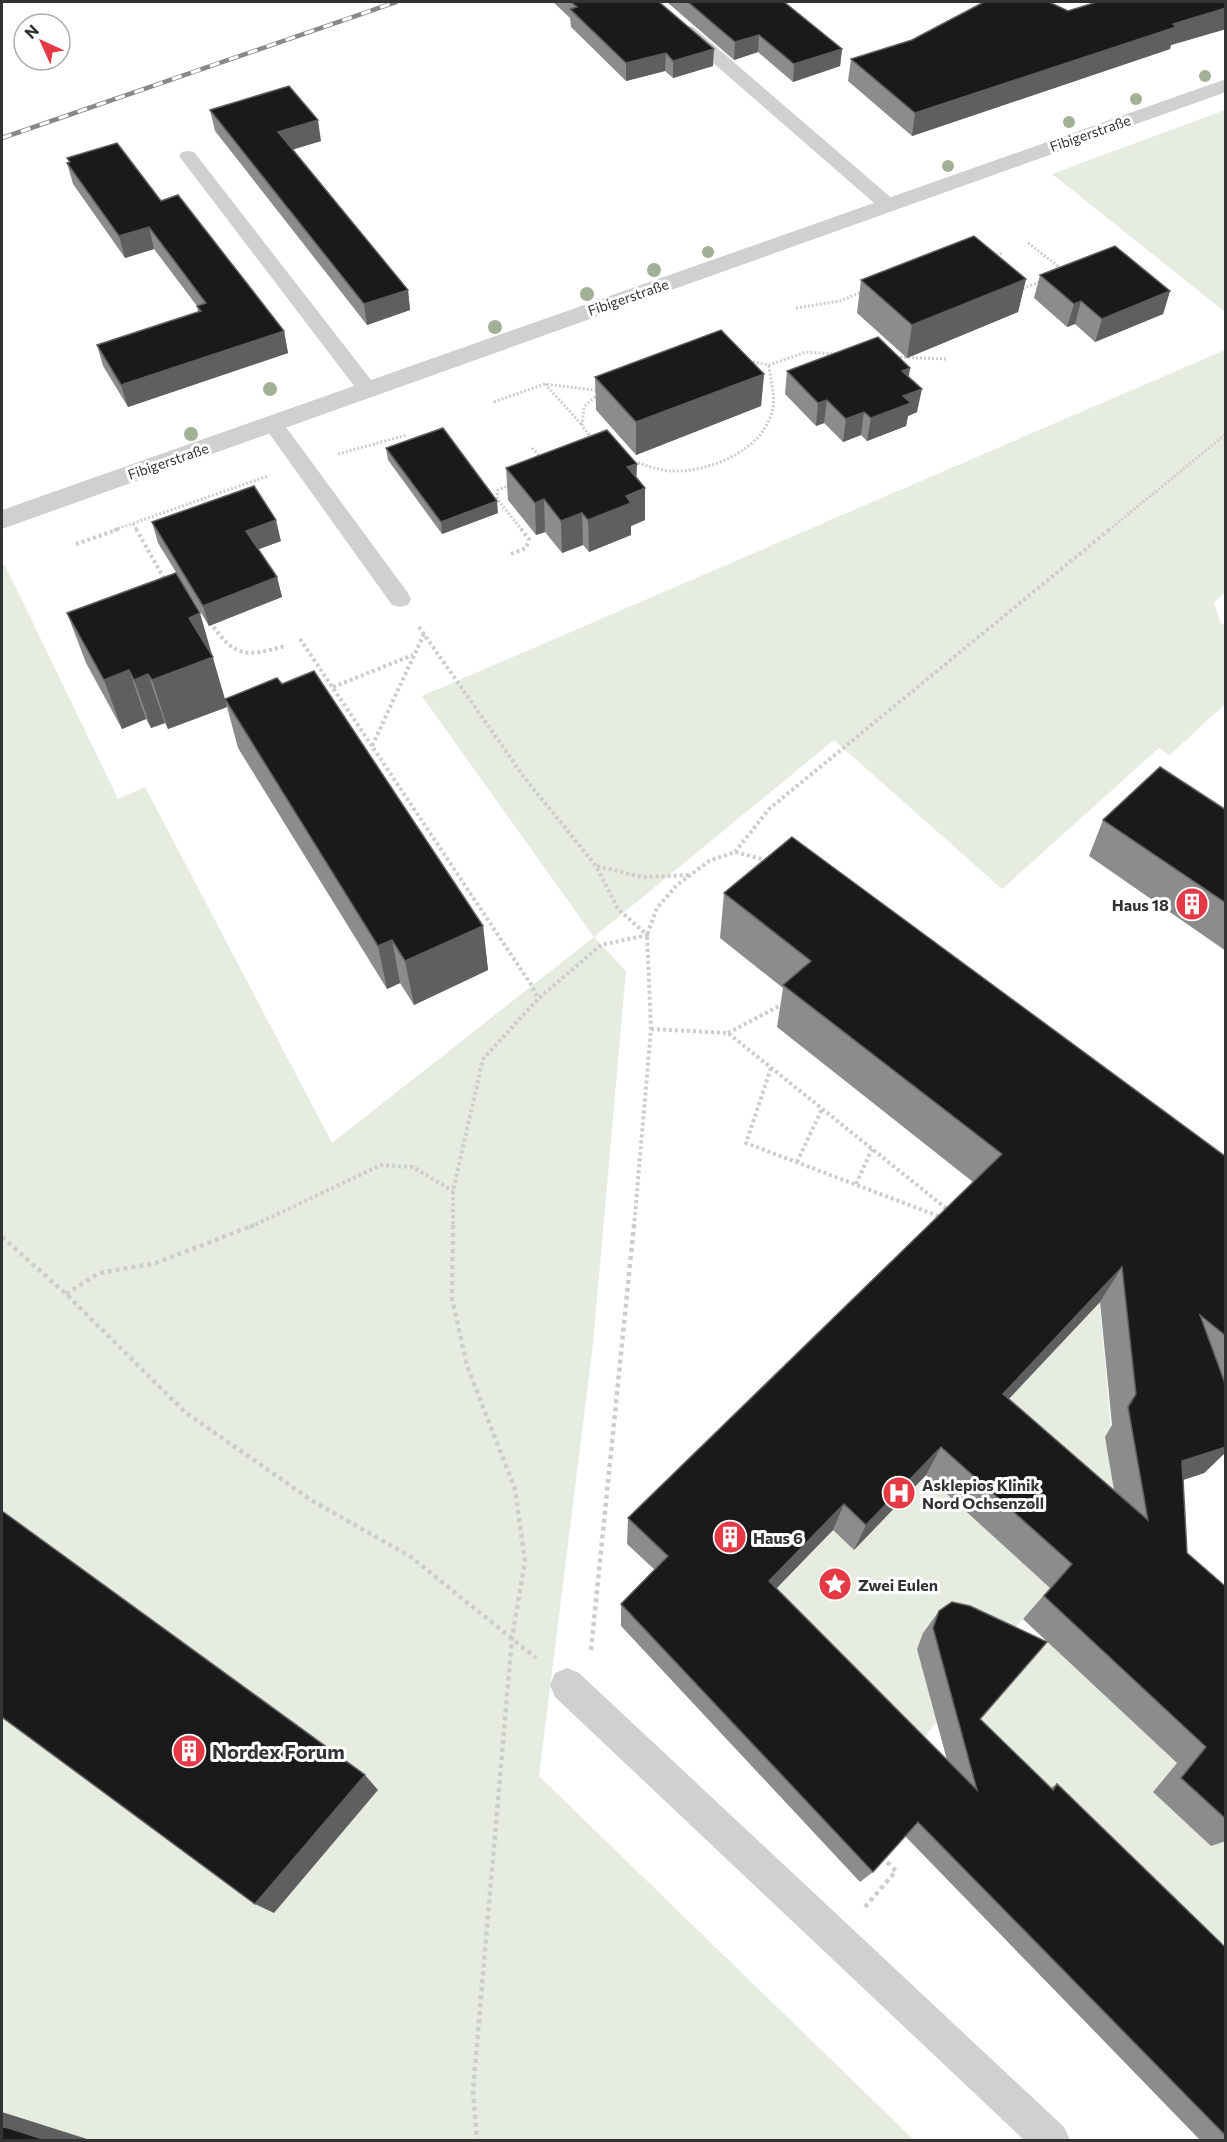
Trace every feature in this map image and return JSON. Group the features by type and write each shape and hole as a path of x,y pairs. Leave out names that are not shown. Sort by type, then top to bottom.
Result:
{"street":[{"name":"Fibigerstraße","path":"2,520 1226,86"}],"lane":[{"path":"676,21 888,205"},
{"path":"188,156 368,390"},
{"path":"273,424 400,599"},
{"path":"567,1685 1051,2140"}],"path":[{"path":"1028,243 1066,273 1057,276"},
{"path":"983,259 1003,253"},
{"path":"1010,285 1017,290 1047,280"},
{"path":"795,308 840,301 872,288"},
{"path":"747,361 769,365 806,352 841,354"},
{"path":"888,357 946,360"},
{"path":"630,462 670,471 702,468 736,454 765,429 773,409 769,365"},
{"path":"494,402 545,384 602,391 584,407 582,426"},
{"path":"545,384 592,438 601,444"},
{"path":"735,852 769,809 1226,434"},
{"path":"76,544 302,464 407,435"},
{"path":"588,446 592,438"},
{"path":"532,448 545,463"},
{"path":"511,554 526,548 529,539 497,499 498,490 519,482"},
{"path":"134,524 170,589"},
{"path":"400,599 524,777 596,866 618,909 647,934"},
{"path":"209,620 226,647 237,653 253,654 285,646"},
{"path":"372,746 424,634"},
{"path":"300,639 538,999"},
{"path":"333,687 413,655"},
{"path":"597,1713 591,1644 624,1346 651,1029 647,934 657,908 677,885 709,861 735,852 758,856 777,865"},
{"path":"596,866 619,874 645,877 672,879 692,874"},
{"path":"477,2140 473,2090 512,1638 525,1561 515,1489 467,1366 452,1298 453,1191 483,1059 538,999 601,945 647,934"},
{"path":"651,1029 728,1033 788,1002"},
{"path":"728,1033 951,1213"},
{"path":"771,1068 746,1143 948,1219"},
{"path":"798,1162 822,1109"},
{"path":"856,1184 872,1149"},
{"path":"66,1294 99,1273 156,1263 229,1237 381,1165 413,1167 453,1191"},
{"path":"2,1237 66,1294 185,1412 311,1500 411,1557 512,1638"},
{"path":"838,1940 896,1871 882,1857"}],"shaded area":[{"path":"1226,110 1225,312 1052,174"},
{"path":"1225,350 1226,592 1214,602 1220,622 1225,626 1225,704 1170,755 1159,748 1002,889 834,740 594,937 422,696"},
{"path":"5,565 118,799 145,787 332,1143 594,937 626,971 593,1344 539,1776 914,2140 2,2140 2,566"},
{"path":"1093,1282 1112,1296 1100,1308 1119,1517 983,1397"},
{"path":"905,1456 1050,1588 989,1657 910,1755 761,1604 833,1530 854,1550 889,1513"},
{"path":"1046,1640 1177,1763 1153,1792 1225,1826 1225,1985 962,1737"}],"building":[{"path":"571,2 659,2 714,49 673,61 666,53 626,63 570,9 577,7"},
{"path":"688,2 784,2 842,49 794,64 759,35 735,42"},
{"path":"984,2 1049,2 1068,11 1097,2 1226,2 1226,8 1173,24 1176,27 915,113 851,59 912,40"},
{"path":"289,86 318,120 278,132 408,290 364,304 210,110"},
{"path":"117,143 161,201 178,195 284,331 121,385 97,345 201,311 197,306 206,303 149,227 119,236 67,163 70,162 67,158"},
{"path":"974,236 1026,279 912,325 861,280"},
{"path":"1115,246 1170,291 1102,319 1081,301 1074,304 1040,275"},
{"path":"721,330 764,374 636,422 595,377"},
{"path":"878,337 910,368 902,371 922,389 903,396 911,403 871,418 864,412 846,419 827,400 818,403 787,371"},
{"path":"443,428 497,501 441,522 386,448"},
{"path":"607,430 637,464 627,467 645,488 626,496 631,503 588,520 582,513 561,521 544,499 535,503 506,468"},
{"path":"254,486 276,520 246,531 277,577 203,606 152,522"},
{"path":"176,573 200,613 189,618 213,657 152,680 148,674 134,680 129,670 104,680 67,613"},
{"path":"314,671 483,926 405,961 392,940 378,946 225,699 277,678 282,684"},
{"path":"1160,767 1226,810 1226,903 1103,820"},
{"name":"Haus 6","path":"792,837 1226,1157 1226,1336 1200,1315 1226,1386 1226,1447 1182,1461 1187,1553 1226,1587 1226,1819 1181,1778 1206,1747 1044,1596 1072,1564 941,1447 866,1525 844,1504 769,1581 977,1790 933,1628 939,1611 952,1602 970,1606 1047,1642 980,1719 1053,1790 1057,1784 1226,1948 1226,2136 918,1822 873,1872 621,1604 668,1556 628,1518 1002,1154 783,985 811,961 724,893","holes":["1122,1267 1136,1394 1128,1407 1148,1520 1003,1394"]},
{"name":"Nordex Forum","path":"2,1511 365,1775 255,1904 2,1717"},
{"path":"2,2126 46,2140 2,2140"}],"railway":[{"path":"2,138 396,2"}],"place":[{"name":"Haus 18","path":"1192,904"},
{"name":"Asklepios Klinik Nord Ochsenzoll","path":"899,1493"},
{"name":"Haus 6","path":"730,1537"},
{"name":"Zwei Eulen","path":"835,1584"},
{"name":"Nordex Forum","path":"189,1751"}]}
